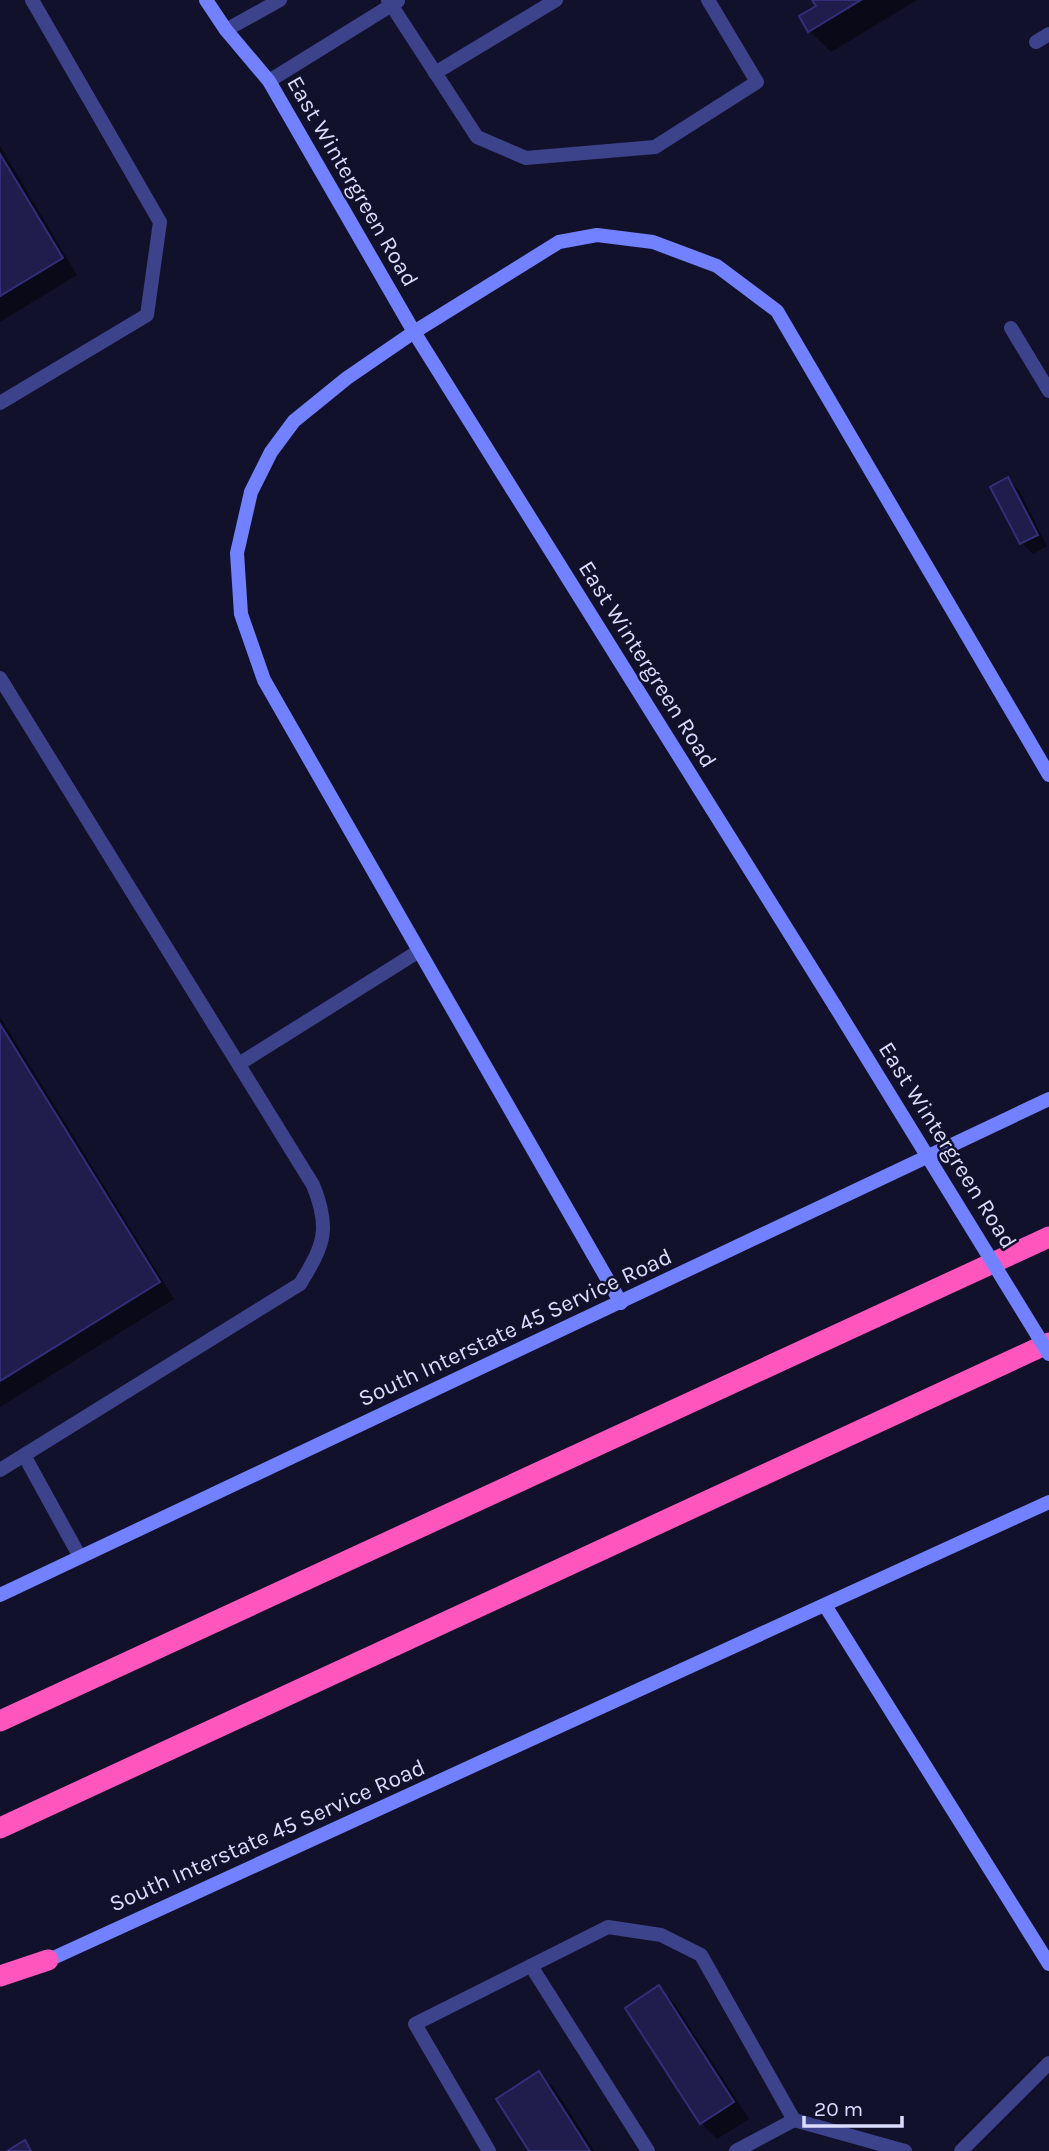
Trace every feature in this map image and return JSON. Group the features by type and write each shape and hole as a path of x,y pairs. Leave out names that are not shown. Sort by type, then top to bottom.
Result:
{"highway":[{"path":"0,1721 1049,1237"},
{"path":"0,1828 1049,1343"},
{"path":"0,1979 48,1960"}],"main road":[{"name":"East Wintergreen Road","path":"206,0 226,30 269,81 414,332 1049,1354"},
{"path":"621,1303 264,680 241,614 237,553 251,492 271,452 294,421 347,378 414,332 559,242 597,235 653,242 718,266 777,310 1049,775"},
{"name":"South Interstate 45 Service Road","path":"0,1595 1049,1099"},
{"name":"South Interstate 45 Service Road","path":"48,1960 825,1607 1049,1502"},
{"path":"825,1607 1049,1965"}],"lane":[{"path":"0,403 147,315 160,222 32,0"},
{"path":"226,30 280,0"},
{"path":"435,74 556,0"},
{"path":"269,81 393,1 435,74 477,137 526,158 655,147 757,82 708,0"},
{"path":"1011,328 1049,391"},
{"path":"0,678 313,1185 325,1214 319,1254 300,1284 25,1457 0,1470"},
{"path":"239,1064 419,951"},
{"path":"25,1457 80,1558"},
{"path":"488,2151 415,2024 608,1927 661,1935 701,1955 794,2120"},
{"path":"531,1966 648,2151"},
{"path":"961,2151 1049,2063"},
{"path":"736,2151 794,2120 905,2151"}],"building":[{"path":"812,0 861,0 808,32 799,16 816,6"},
{"path":"0,154 63,258 0,296"},
{"path":"1008,477 1038,535 1020,544 990,487"},
{"path":"0,1024 160,1282 0,1381"},
{"path":"659,1985 734,2102 700,2124 625,2008"},
{"path":"539,2071 590,2151 529,2151 496,2099"},
{"path":"25,2140 31,2151 7,2151"}]}
